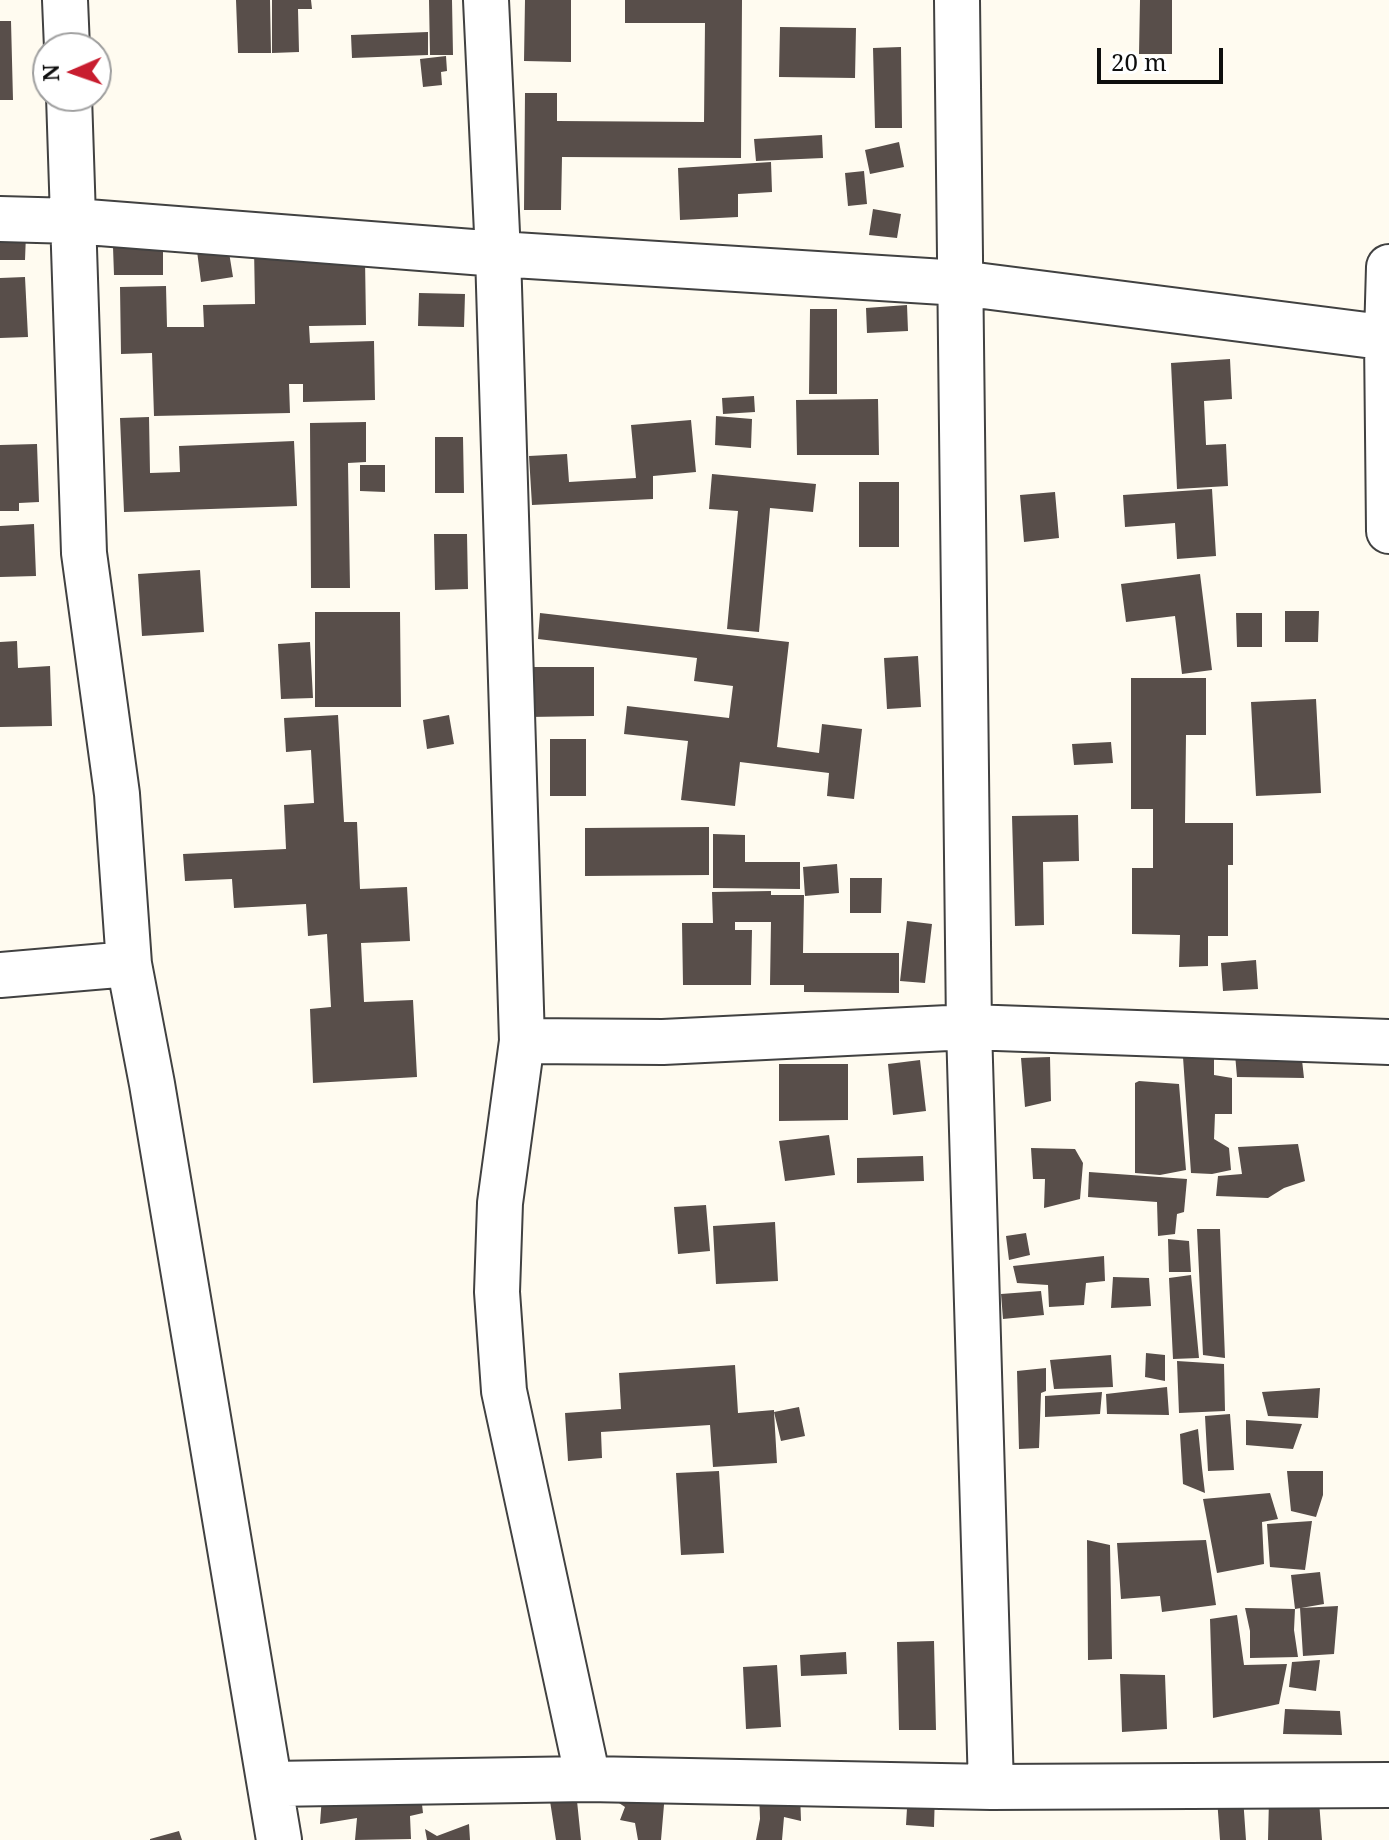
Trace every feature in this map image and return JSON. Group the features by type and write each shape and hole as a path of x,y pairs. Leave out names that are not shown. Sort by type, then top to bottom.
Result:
{"street":[{"path":"65,0 66,32"},
{"path":"486,0 498,254 522,1041 500,1203 497,1292 504,1391 588,1779"},
{"path":"957,0 969,1027 991,1787"},
{"path":"70,112 84,553 117,794 129,964 152,1084 279,1840"},
{"path":"0,219 74,221 498,254 960,283 1388,338"},
{"path":"1389,267 1389,531"},
{"path":"0,975 129,964"},
{"path":"522,1041 663,1042 969,1027 1389,1042"},
{"path":"271,1784 588,1779 991,1787 1389,1785"}],"building":[{"path":"236,0 270,0 271,53 238,53"},
{"path":"272,0 311,0 312,9 298,9 299,52 272,53"},
{"path":"429,0 452,0 453,55 430,55"},
{"path":"525,0 571,0 571,62 524,61"},
{"path":"625,0 742,0 741,158 562,157 561,210 524,210 525,93 557,93 557,121 704,122 705,23 625,23"},
{"path":"1140,0 1172,0 1172,54 1139,54"},
{"path":"0,21 11,21 13,100 0,100"},
{"path":"780,27 856,28 855,78 779,77"},
{"path":"428,32 428,55 352,58 351,35"},
{"path":"901,47 902,128 875,128 873,48"},
{"path":"446,56 447,71 441,72 442,85 423,87 420,59"},
{"path":"822,135 823,158 756,161 754,139"},
{"path":"899,142 904,167 870,174 865,150"},
{"path":"771,162 772,192 738,194 738,217 680,220 678,168"},
{"path":"864,171 867,204 848,206 845,173"},
{"path":"873,209 901,214 897,238 869,235"},
{"path":"0,234 26,234 25,260 0,260"},
{"path":"163,246 163,275 114,275 113,247"},
{"path":"228,246 233,277 201,282 197,251"},
{"path":"254,248 365,258 366,325 309,326 310,343 374,341 375,400 303,402 303,384 289,384 290,413 154,416 152,353 121,354 120,287 166,286 167,327 204,327 203,305 255,304"},
{"path":"25,277 28,337 0,338 0,278"},
{"path":"419,293 465,294 464,327 418,326"},
{"path":"907,305 908,331 867,333 866,308"},
{"path":"810,309 837,309 837,394 809,394"},
{"path":"1230,359 1232,399 1204,401 1206,445 1226,444 1228,486 1177,489 1171,363"},
{"path":"754,396 755,412 723,414 722,398"},
{"path":"878,399 879,455 797,455 796,400"},
{"path":"716,416 752,419 751,448 715,445"},
{"path":"149,417 150,473 180,472 179,446 294,441 297,506 124,512 120,418"},
{"path":"691,420 696,472 653,476 653,499 532,505 529,456 567,454 569,482 636,478 631,425"},
{"path":"366,422 366,462 348,463 350,588 311,588 310,423"},
{"path":"435,437 463,437 464,493 435,493"},
{"path":"37,444 39,502 19,503 19,511 0,511 0,445"},
{"path":"360,465 385,465 385,492 360,491"},
{"path":"712,474 816,484 813,512 770,508 759,632 727,629 738,511 709,509"},
{"path":"859,482 899,482 899,547 859,547"},
{"path":"1212,489 1216,556 1177,559 1175,523 1125,527 1123,495"},
{"path":"1055,492 1059,538 1024,542 1020,495"},
{"path":"34,524 36,576 0,577 0,526"},
{"path":"434,534 467,534 468,589 435,590"},
{"path":"200,570 204,632 142,636 138,574"},
{"path":"1200,574 1212,670 1182,674 1175,616 1126,622 1121,584"},
{"path":"1285,611 1319,611 1318,642 1285,642"},
{"path":"315,612 400,612 401,707 315,707"},
{"path":"540,613 789,642 777,747 819,753 822,724 862,729 854,799 827,796 829,773 740,762 735,806 681,800 688,741 624,734 627,706 729,718 733,686 694,681 697,658 538,639"},
{"path":"1236,613 1262,613 1262,647 1237,647"},
{"path":"17,641 18,668 50,666 52,726 0,727 0,642"},
{"path":"310,642 313,698 281,699 278,644"},
{"path":"918,656 921,707 887,709 884,658"},
{"path":"527,667 594,667 594,716 528,717"},
{"path":"1131,678 1206,678 1206,735 1186,735 1185,823 1233,823 1233,865 1228,865 1228,936 1208,936 1208,966 1179,967 1180,935 1132,934 1132,868 1153,868 1153,809 1131,809"},
{"path":"1316,699 1321,793 1256,796 1251,702"},
{"path":"338,715 344,822 357,822 360,889 407,887 410,941 361,943 364,1002 413,1000 417,1077 313,1083 310,1009 331,1007 327,934 308,936 306,904 234,908 232,879 185,881 183,854 286,849 284,805 314,803 311,750 286,752 284,718"},
{"path":"449,715 454,744 427,749 423,720"},
{"path":"550,739 586,739 586,796 550,796"},
{"path":"1111,742 1113,763 1074,765 1072,744"},
{"path":"1078,815 1079,861 1043,862 1044,925 1015,926 1012,816"},
{"path":"709,827 709,875 585,876 585,828"},
{"path":"713,834 745,835 745,862 800,862 800,889 713,888"},
{"path":"837,864 839,893 805,896 803,867"},
{"path":"850,878 882,878 881,913 850,913"},
{"path":"771,891 771,895 804,895 803,953 899,953 899,993 804,992 804,985 770,985 771,922 735,922 735,930 752,930 751,985 683,985 682,923 713,923 712,892"},
{"path":"907,921 932,924 925,983 900,981"},
{"path":"1256,960 1258,989 1223,991 1221,963"},
{"path":"1301,1051 1304,1078 1237,1077 1235,1054"},
{"path":"1050,1057 1051,1101 1025,1107 1021,1058"},
{"path":"1183,1057 1214,1059 1214,1075 1232,1078 1232,1114 1215,1114 1214,1139 1229,1148 1231,1170 1212,1174 1191,1173"},
{"path":"920,1060 926,1111 893,1115 888,1064"},
{"path":"779,1064 848,1064 848,1120 779,1121"},
{"path":"1135,1083 1179,1084 1186,1170 1160,1175 1135,1173"},
{"path":"829,1135 835,1175 785,1181 779,1141"},
{"path":"1298,1144 1305,1181 1284,1188 1268,1198 1216,1196 1218,1176 1242,1174 1238,1147"},
{"path":"1031,1148 1075,1149 1083,1163 1080,1199 1044,1208 1045,1179 1033,1179"},
{"path":"923,1156 924,1181 857,1183 857,1158"},
{"path":"1089,1172 1187,1179 1184,1212 1177,1214 1175,1234 1158,1236 1157,1202 1088,1197"},
{"path":"706,1205 710,1251 678,1254 674,1207"},
{"path":"775,1222 778,1281 716,1284 713,1226"},
{"path":"1197,1229 1220,1229 1225,1358 1203,1355"},
{"path":"1026,1233 1030,1255 1009,1260 1006,1236"},
{"path":"1168,1239 1189,1241 1191,1272 1169,1272"},
{"path":"1104,1256 1105,1281 1086,1283 1084,1305 1049,1307 1048,1285 1017,1283 1013,1266"},
{"path":"1191,1275 1199,1358 1173,1359 1169,1278"},
{"path":"1113,1277 1149,1278 1151,1306 1111,1308"},
{"path":"1041,1291 1044,1315 1003,1319 1001,1294"},
{"path":"1146,1353 1165,1355 1165,1381 1145,1377"},
{"path":"1111,1355 1113,1387 1054,1389 1050,1360"},
{"path":"1177,1361 1224,1364 1225,1411 1179,1413"},
{"path":"735,1365 738,1413 774,1410 777,1463 713,1467 710,1425 601,1432 602,1458 568,1461 565,1413 621,1409 619,1373"},
{"path":"1046,1368 1046,1391 1041,1393 1039,1448 1019,1449 1017,1371"},
{"path":"1167,1387 1169,1415 1107,1414 1106,1394"},
{"path":"1320,1388 1318,1418 1268,1416 1262,1392"},
{"path":"1102,1392 1100,1414 1045,1417 1045,1396"},
{"path":"799,1407 805,1436 781,1441 774,1412"},
{"path":"1230,1414 1234,1470 1208,1471 1205,1416"},
{"path":"1246,1420 1302,1424 1293,1449 1246,1445"},
{"path":"1198,1429 1205,1493 1183,1484 1180,1434"},
{"path":"719,1471 724,1553 681,1555 676,1473"},
{"path":"1287,1471 1323,1471 1323,1495 1316,1517 1291,1511"},
{"path":"1270,1493 1278,1519 1262,1522 1264,1564 1217,1573 1203,1499"},
{"path":"1312,1521 1305,1570 1270,1567 1267,1524"},
{"path":"1087,1540 1110,1545 1112,1659 1088,1660"},
{"path":"1206,1540 1216,1605 1162,1612 1160,1596 1121,1599 1117,1543"},
{"path":"1320,1572 1324,1604 1295,1609 1291,1575"},
{"path":"1338,1606 1334,1654 1303,1656 1300,1608"},
{"path":"1245,1608 1295,1609 1298,1657 1250,1658 1250,1631"},
{"path":"1237,1615 1244,1665 1287,1664 1279,1704 1213,1718 1210,1619"},
{"path":"934,1641 936,1730 899,1730 897,1642"},
{"path":"846,1652 847,1674 801,1676 800,1655"},
{"path":"1320,1660 1316,1691 1289,1687 1292,1662"},
{"path":"777,1665 781,1727 746,1729 743,1667"},
{"path":"1120,1674 1165,1675 1167,1729 1122,1732"},
{"path":"1285,1709 1340,1711 1342,1735 1283,1734"},
{"path":"420,1787 423,1813 410,1816 411,1839 355,1840 357,1818 320,1824 322,1796"},
{"path":"548,1788 576,1791 581,1840 556,1840"},
{"path":"759,1791 800,1792 801,1821 784,1817 782,1840 756,1840 760,1819"},
{"path":"908,1791 935,1792 934,1827 906,1825"},
{"path":"665,1793 661,1840 638,1840 635,1823 620,1820 625,1807 607,1795"},
{"path":"1243,1797 1246,1840 1220,1840 1217,1798"},
{"path":"1269,1799 1319,1801 1322,1840 1268,1840"},
{"path":"469,1824 470,1840 427,1840 425,1829 437,1836"},
{"path":"179,1831 182,1840 150,1840 150,1839"}]}
